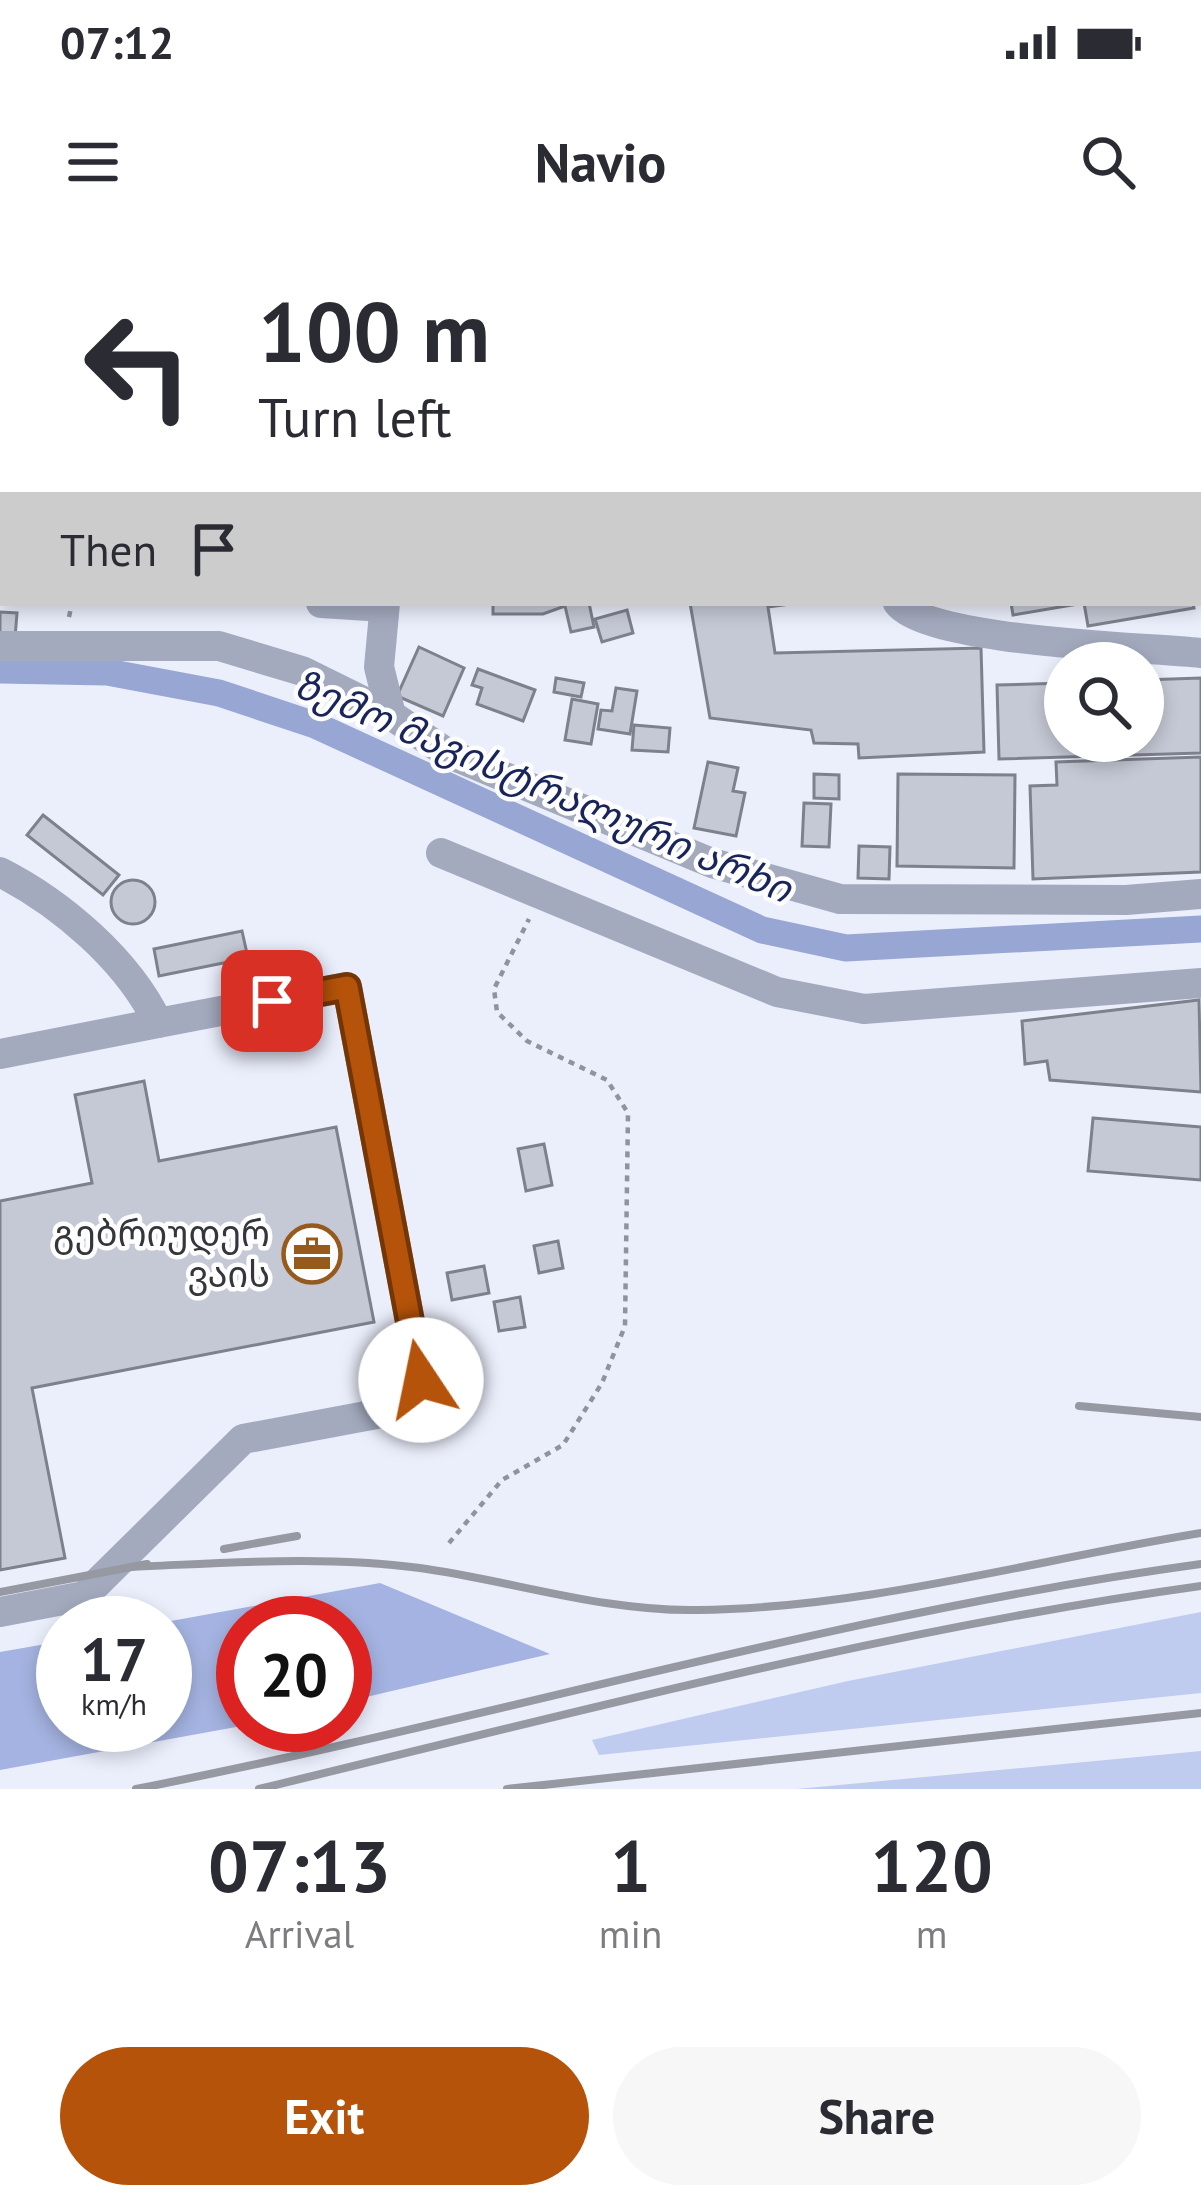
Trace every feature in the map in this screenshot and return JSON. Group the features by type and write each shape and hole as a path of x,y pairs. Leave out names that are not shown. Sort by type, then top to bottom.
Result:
{"lane":[{"path":"384,606 379,667 391,715"},
{"path":"900,606 907,614 964,632 1201,652"},
{"path":"0,646 219,646 302,671 391,715 447,753 712,863 840,898 1126,900 1201,894"},
{"path":"441,853 777,992 864,1010 1201,983"},
{"path":"0,872 48,897 146,998 158,1023"},
{"path":"0,1054 347,987 421,1380 398,1411 243,1439 84,1596 0,1612"}],"path":[{"path":"449,1543 502,1480 563,1445 602,1383 625,1326 628,1113 607,1080 527,1041 496,1012 494,989 539,897"}],"shaded area":[{"path":"380,1583 550,1654 372,1696 372,1596 308,1596"},
{"path":"1201,1612 1201,1693 599,1755 592,1740 848,1681"},
{"path":"216,1613 216,1731 192,1735 192,1617"},
{"path":"36,1646 36,1752 99,1752 0,1770 0,1652"},
{"path":"1201,1751 1201,1789 797,1789"}],"building":[{"path":"493,606 565,606 543,614 493,614"},
{"path":"565,606 590,606 594,627 571,632"},
{"path":"691,606 776,606 768,607 775,653 981,648 984,752 859,758 858,744 814,743 811,730 710,718"},
{"path":"1012,606 1066,606 1013,615"},
{"path":"1085,606 1194,608 1088,626"},
{"path":"627,610 633,633 602,642 595,619"},
{"path":"0,612 17,613 15,638 0,637"},
{"path":"419,647 464,668 443,716 397,696"},
{"path":"478,669 535,690 523,721 477,704 482,688 472,685"},
{"path":"556,678 584,683 581,697 554,692"},
{"path":"1201,678 1201,753 1164,754 1164,679"},
{"path":"1044,684 1044,758 999,759 997,685"},
{"path":"616,688 637,691 630,734 598,729 601,710 612,711"},
{"path":"572,699 598,704 591,744 565,740"},
{"path":"634,725 670,728 668,752 632,750"},
{"path":"1201,757 1201,872 1033,879 1030,786 1057,785 1056,762 1164,762 1164,758"},
{"path":"708,762 738,768 733,791 745,793 736,836 694,828"},
{"path":"814,774 839,775 839,799 814,798"},
{"path":"898,774 1015,775 1014,868 897,866"},
{"path":"804,803 831,804 829,847 802,846"},
{"path":"43,815 119,875 103,895 27,835"},
{"path":"859,846 890,847 889,879 858,878"},
{"path":"133,880 149,886 155,902 149,918 133,924 117,918 111,902 117,886"},
{"path":"242,931 248,958 159,976 154,949"},
{"path":"1199,1000 1201,1092 1050,1080 1047,1061 1025,1064 1022,1021"},
{"path":"144,1081 159,1161 336,1127 374,1322 32,1388 65,1558 0,1570 0,1201 92,1183 75,1095"},
{"path":"1093,1118 1201,1127 1201,1180 1088,1171"},
{"path":"544,1144 552,1185 526,1191 518,1149"},
{"path":"558,1241 563,1268 539,1273 534,1246"},
{"path":"484,1266 489,1293 452,1300 447,1273"},
{"path":"520,1297 525,1327 499,1331 494,1302"}],"waterway":[{"name":"ზემო მაგისტრალური არხი","path":"0,670 107,672 219,693 315,725 762,930 846,948 1201,929"}],"railway":[{"path":"1079,1406 1201,1417"},
{"path":"130,1567 275,1561 384,1564 628,1606 698,1610 888,1592 1201,1533"},
{"path":"224,1549 297,1536"},
{"path":"0,1592 147,1564"},
{"path":"136,1789 800,1638 1067,1585 1201,1564"},
{"path":"259,1789 845,1650 1201,1586"},
{"path":"507,1789 1201,1713"}],"place":[{"name":"გებრიუდერ ვაის","path":"312,1254"}],"route":[{"path":"272,1001 347,987 421,1380"}]}
